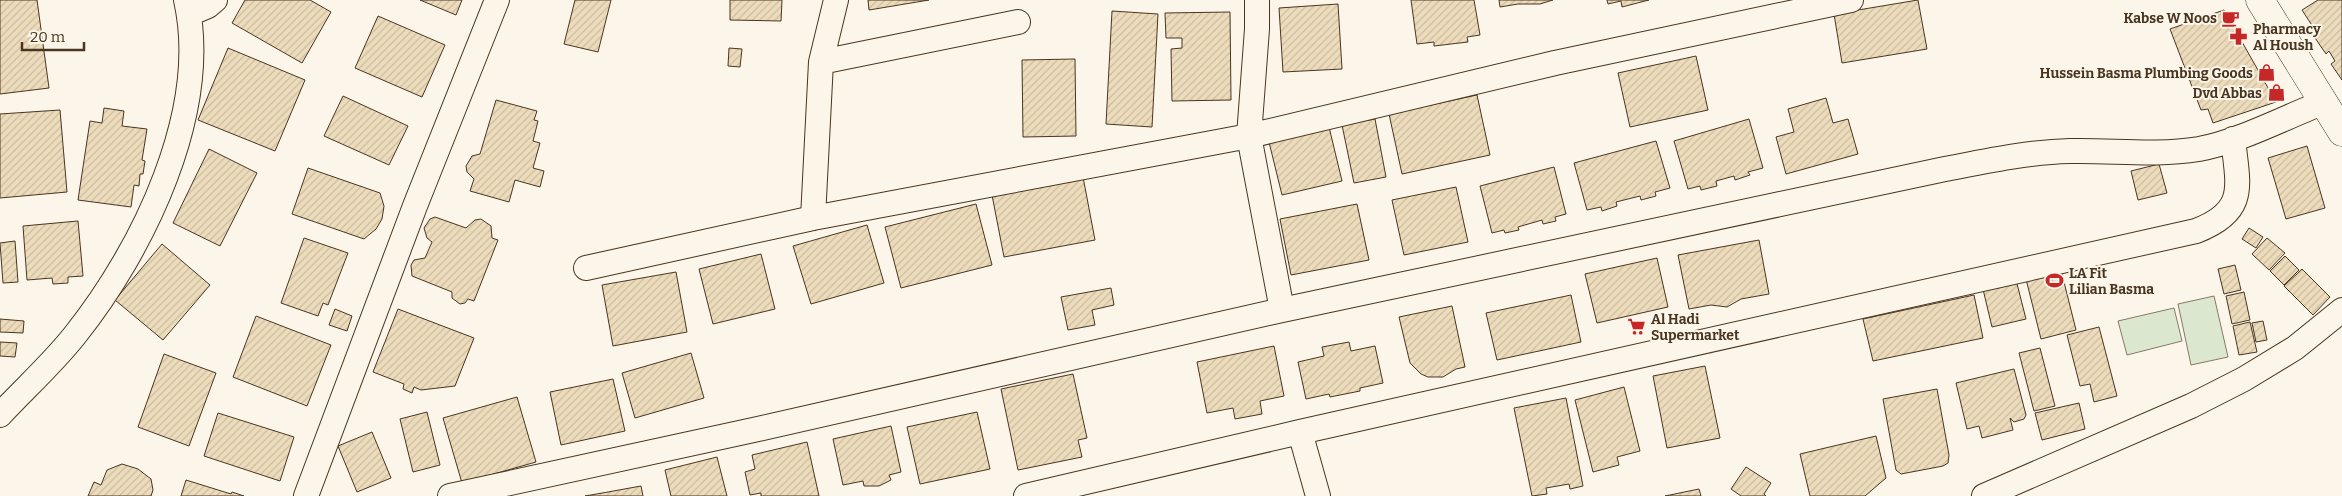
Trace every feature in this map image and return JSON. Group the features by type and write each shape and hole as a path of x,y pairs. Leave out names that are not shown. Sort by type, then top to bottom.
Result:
{"main road":[{"path":"2260,0 2342,132"}],"street":[{"path":"0,415 74,336 128,257 152,212 187,106 192,43 188,7 208,6 215,0"},
{"path":"306,496 416,206 497,0"},
{"path":"813,218 821,62 836,0"},
{"path":"1257,0 1257,30 1249,136 1282,310"},
{"path":"586,268 813,218 1249,136 1555,63 1851,0"},
{"path":"821,62 1018,22"},
{"path":"450,496 768,427 1282,310 1946,169 2038,152 2171,153 2202,149 2233,139 2324,102"},
{"path":"1026,496 1300,432 2196,231 2216,223 2228,213 2235,200 2238,185 2233,139"},
{"path":"1984,496 2191,406 2244,379 2295,348 2342,310"},
{"path":"1300,432 1318,496"}],"green space":[{"path":"2214,296 2228,357 2191,365 2178,304"},
{"path":"2174,308 2182,341 2127,355 2118,321"}],"building":[{"path":"0,0 37,0 49,88 0,94"},
{"path":"245,0 310,0 331,12 302,63 232,23"},
{"path":"420,0 462,0 456,15"},
{"path":"575,0 611,0 598,52 564,44"},
{"path":"730,0 782,0 781,21 730,20"},
{"path":"868,0 929,0 869,10"},
{"path":"1411,0 1474,0 1480,35 1467,37 1468,42 1434,46 1434,42 1417,44"},
{"path":"1499,0 1553,0 1540,4 1518,4 1500,7"},
{"path":"1607,0 1649,0 1622,7 1621,1 1608,4"},
{"path":"1918,0 1927,49 1842,63 1834,14"},
{"path":"2318,0 2342,0 2342,80 2331,64 2335,61 2329,51 2326,54 2311,32 2315,30 2302,10"},
{"path":"1338,4 1342,69 1283,72 1279,8"},
{"path":"2224,10 2276,102 2213,123 2208,109 2201,110 2170,29"},
{"path":"1112,11 1158,14 1152,127 1106,124"},
{"path":"1230,12 1231,100 1172,101 1171,49 1182,48 1182,38 1166,38 1165,13"},
{"path":"378,16 445,45 422,97 355,68"},
{"path":"228,48 305,80 275,151 198,120"},
{"path":"729,48 742,49 740,67 728,66"},
{"path":"1696,56 1708,110 1630,127 1618,73"},
{"path":"1075,59 1076,136 1023,137 1022,60"},
{"path":"1477,95 1490,155 1402,174 1389,114"},
{"path":"343,96 408,126 389,165 324,136"},
{"path":"1826,98 1833,123 1848,119 1858,154 1786,174 1776,137 1794,132 1788,109"},
{"path":"496,100 537,111 534,120 538,121 533,141 540,143 533,168 544,171 540,187 515,180 509,202 470,191 474,179 467,172 466,166 472,156 480,154"},
{"path":"104,108 124,111 122,126 147,129 142,160 145,161 143,174 140,174 139,186 134,185 131,207 78,200 90,121 102,123"},
{"path":"60,110 67,192 0,198 0,114"},
{"path":"1375,119 1386,177 1354,183 1342,125"},
{"path":"1749,119 1763,168 1748,172 1750,175 1735,180 1734,176 1716,181 1717,186 1701,190 1700,186 1688,189 1674,141"},
{"path":"1329,127 1342,181 1282,195 1269,142"},
{"path":"1656,141 1670,188 1655,192 1656,196 1641,200 1640,196 1616,202 1617,206 1602,211 1601,207 1587,210 1574,163"},
{"path":"2307,146 2325,208 2286,219 2268,158"},
{"path":"209,149 257,173 220,246 173,223"},
{"path":"2159,164 2167,193 2138,200 2131,171"},
{"path":"1554,167 1566,214 1555,217 1556,221 1543,224 1542,220 1518,227 1519,230 1505,233 1504,230 1492,233 1480,186"},
{"path":"308,168 380,193 384,206 382,219 376,229 364,239 292,214"},
{"path":"1083,177 1095,240 1004,257 992,195"},
{"path":"1456,187 1468,242 1404,255 1392,200"},
{"path":"976,204 992,265 901,288 885,227"},
{"path":"1357,204 1369,260 1291,275 1280,219"},
{"path":"435,217 466,228 475,220 481,219 491,226 492,238 498,240 474,301 468,299 465,303 460,304 452,298 452,292 412,276 411,265 414,260 425,258 432,242 427,238 424,228 430,219"},
{"path":"78,221 83,276 68,277 68,283 53,284 52,278 27,280 23,226"},
{"path":"867,225 884,283 811,304 793,246"},
{"path":"2249,228 2263,237 2256,248 2242,239"},
{"path":"304,238 348,253 328,305 323,303 318,316 281,303"},
{"path":"2267,238 2285,253 2269,270 2252,254"},
{"path":"1759,240 1769,294 1741,299 1727,307 1711,305 1689,309 1678,255"},
{"path":"15,241 18,282 3,283 0,243"},
{"path":"162,244 210,285 163,340 115,300"},
{"path":"761,254 775,309 713,324 699,269"},
{"path":"2285,256 2299,270 2284,285 2270,271"},
{"path":"1657,258 1668,307 1597,323 1585,274"},
{"path":"2235,265 2241,290 2224,294 2218,269"},
{"path":"2060,266 2076,330 2041,339 2025,275"},
{"path":"2302,269 2330,297 2313,315 2284,286"},
{"path":"676,272 687,332 613,346 602,285"},
{"path":"2015,276 2026,319 1992,327 1982,285"},
{"path":"1111,288 1114,305 1092,310 1095,325 1068,330 1061,297"},
{"path":"2244,292 2250,320 2232,324 2226,296"},
{"path":"1571,295 1581,342 1497,360 1486,313"},
{"path":"1974,295 1983,338 1873,361 1863,319"},
{"path":"1452,306 1465,367 1456,369 1443,377 1428,377 1421,374 1410,363 1399,317"},
{"path":"335,309 352,316 347,331 329,325"},
{"path":"398,309 474,338 455,386 421,390 414,387 412,393 403,389 404,384 373,372"},
{"path":"256,316 331,345 307,406 233,377"},
{"path":"0,319 24,321 23,333 0,332"},
{"path":"2263,321 2267,340 2256,342 2252,323"},
{"path":"2250,322 2257,352 2239,355 2233,326"},
{"path":"2099,327 2117,396 2094,402 2090,384 2080,386 2067,335"},
{"path":"0,342 17,343 15,357 0,356"},
{"path":"1349,342 1351,351 1375,346 1383,383 1360,388 1360,391 1330,397 1329,394 1306,399 1298,362 1324,356 1322,347"},
{"path":"1274,346 1284,396 1260,401 1262,414 1235,419 1233,408 1207,413 1197,362"},
{"path":"2040,348 2055,406 2034,411 2019,353"},
{"path":"691,353 704,398 635,418 622,373"},
{"path":"164,354 216,373 189,446 138,427"},
{"path":"1705,366 1720,438 1667,448 1653,376"},
{"path":"2014,369 2026,415 2024,419 2014,422 2010,418 2013,430 1982,438 1979,426 1967,429 1956,383"},
{"path":"1073,374 1087,438 1078,440 1082,457 1018,470 1001,389"},
{"path":"613,379 625,431 561,445 550,392"},
{"path":"1624,387 1640,451 1617,457 1619,465 1593,472 1575,400"},
{"path":"1937,389 1949,455 1948,463 1943,466 1901,474 1896,470 1883,399"},
{"path":"517,397 536,462 462,483 443,418"},
{"path":"1566,398 1583,486 1570,489 1569,484 1546,488 1547,494 1532,496 1514,408"},
{"path":"2079,403 2085,429 2042,440 2035,413"},
{"path":"427,412 440,465 413,472 400,419"},
{"path":"977,412 990,469 920,484 907,427"},
{"path":"218,413 294,437 280,481 204,456"},
{"path":"891,426 901,472 889,475 891,480 879,486 864,486 863,481 843,485 833,439"},
{"path":"372,432 391,478 357,492 338,446"},
{"path":"1876,436 1886,478 1865,496 1810,496 1800,454"},
{"path":"807,442 819,496 761,496 761,493 750,495 745,472 755,469 752,455"},
{"path":"717,457 727,496 671,496 665,470"},
{"path":"122,464 138,469 151,479 153,490 151,496 88,496 94,482 101,485 107,470"},
{"path":"1746,467 1771,483 1764,494 1766,496 1741,496 1731,489"},
{"path":"186,480 231,494 232,492 244,496 181,496"},
{"path":"641,486 643,496 585,496 608,492"},
{"path":"1699,489 1701,496 1665,496"}],"place":[{"name":"Kabse W Noos","path":"2231,18"},
{"name":"Pharmacy Al Housh","path":"2239,37"},
{"name":"Hussein Basma Plumbing Goods","path":"2267,73"},
{"name":"Dvd Abbas","path":"2276,93"},
{"name":"LA Fit Lilian Basma","path":"2055,281"},
{"name":"Al Hadi Supermarket","path":"1637,327"}]}
